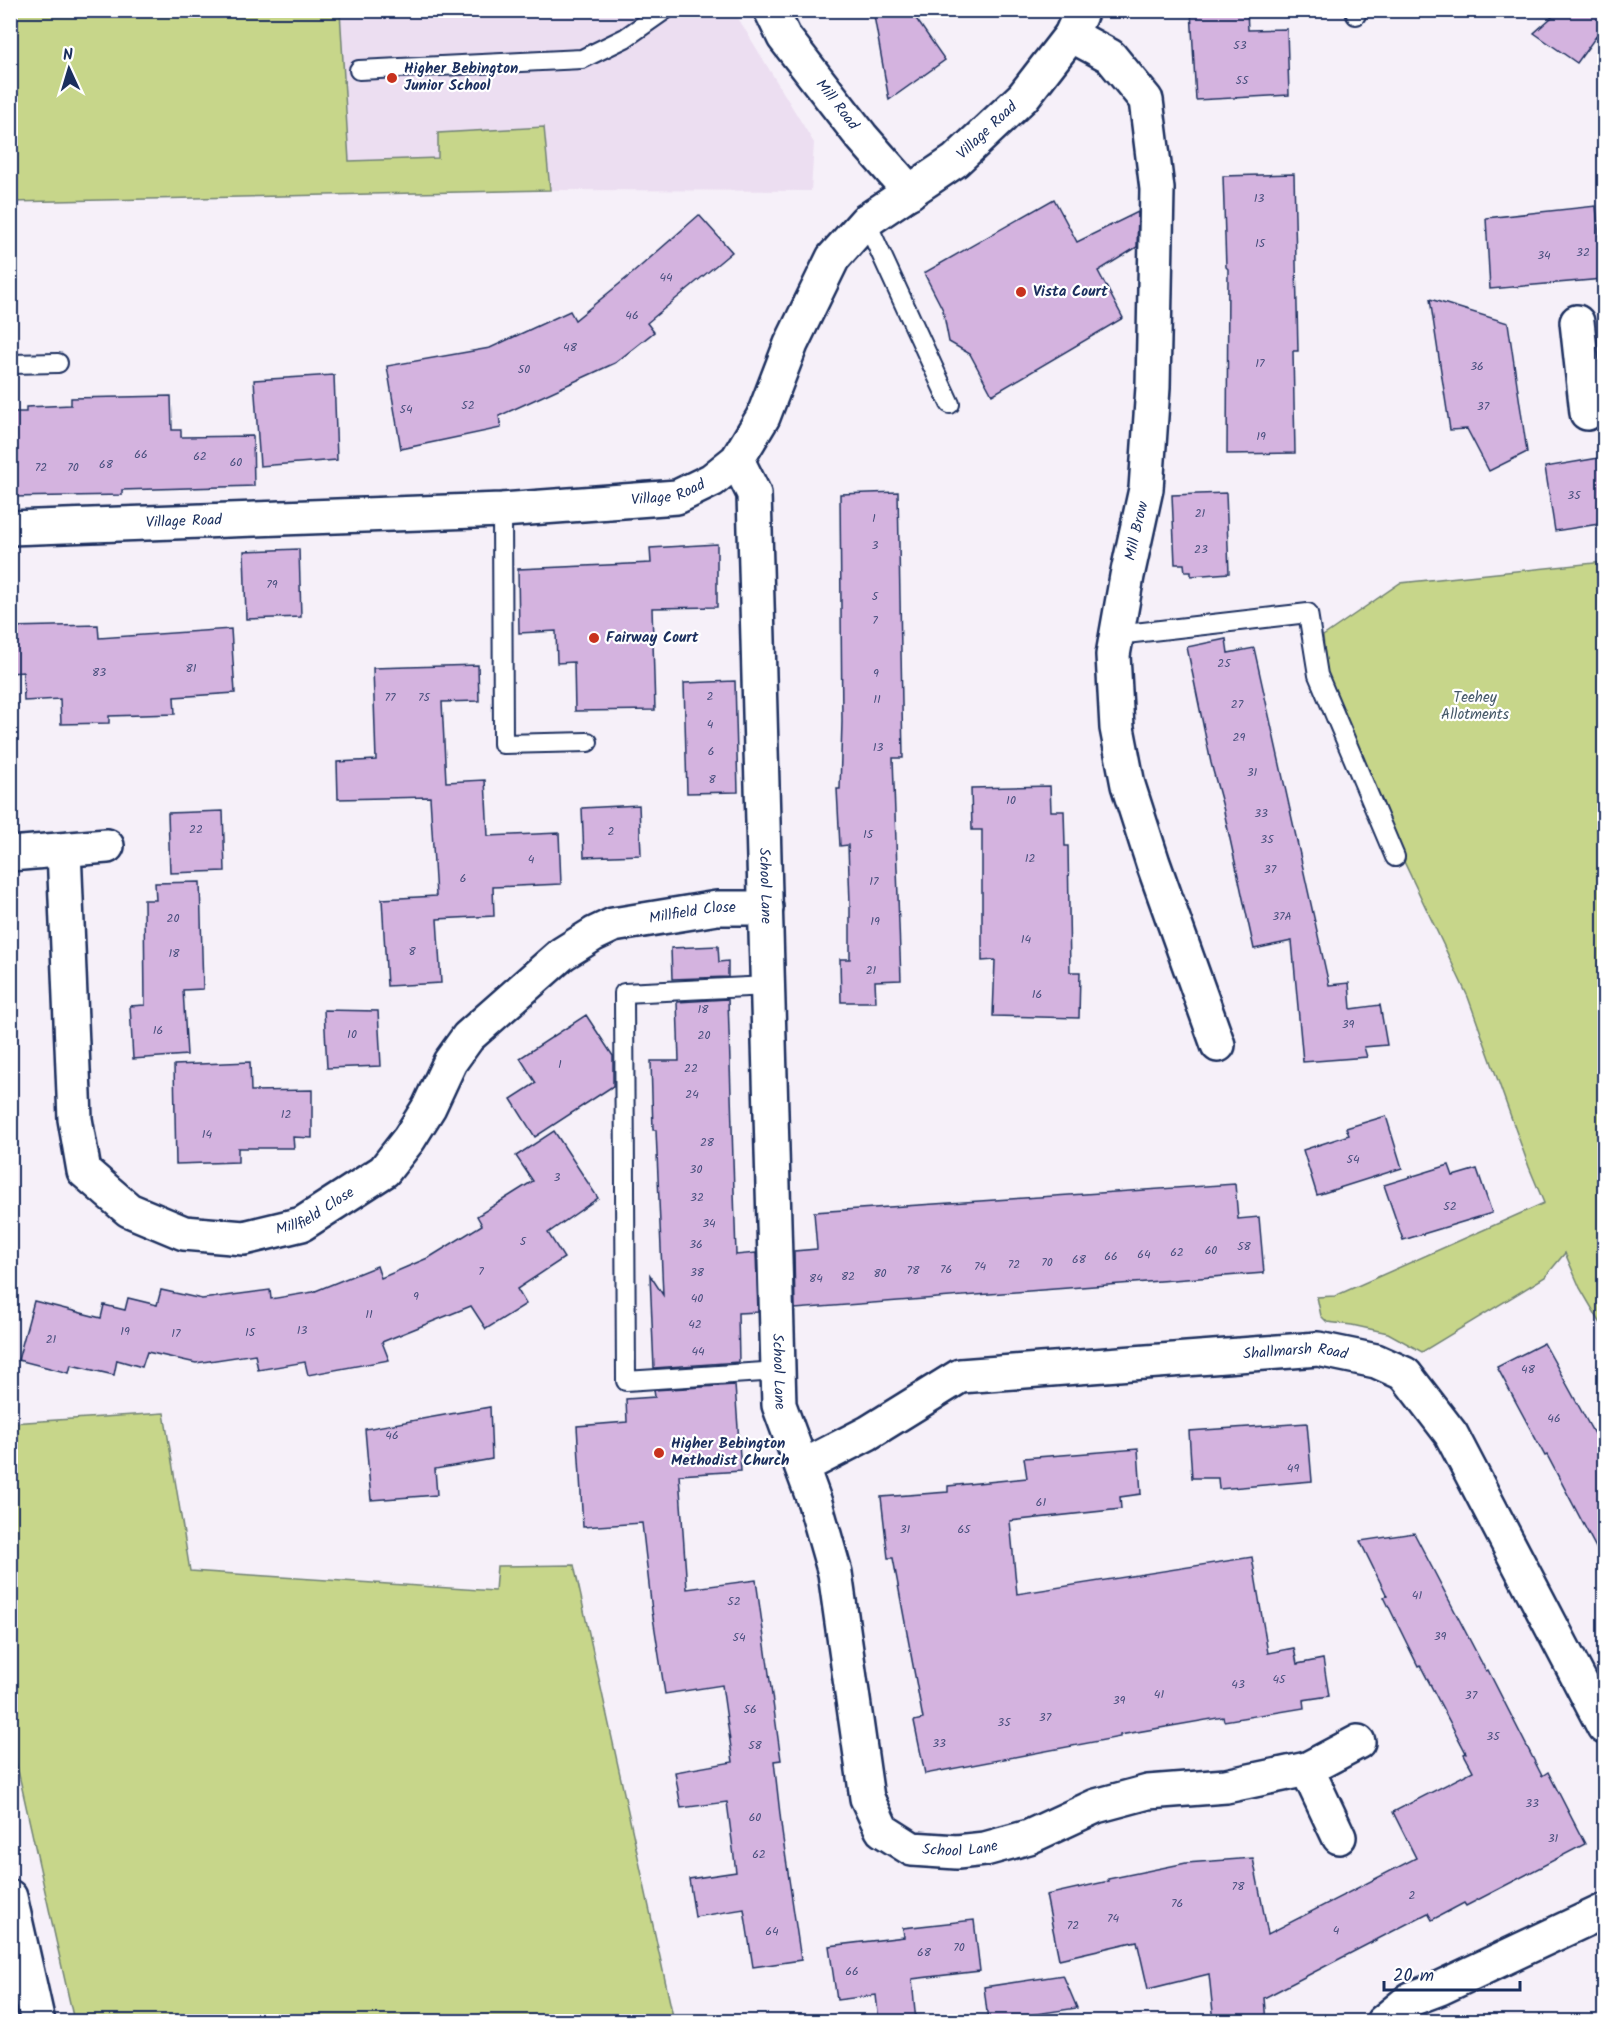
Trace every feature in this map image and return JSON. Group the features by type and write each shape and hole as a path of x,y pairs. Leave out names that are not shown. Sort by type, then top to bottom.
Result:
{"street":[{"name":"Mill Road","path":"771,10 783,37 861,136 910,192"},
{"name":"Village Road","path":"10,528 502,510 677,497 712,480 737,460 763,417 791,344 834,258 866,221 955,161 1023,97 1077,23"},
{"name":"Mill Brow","path":"1077,23 1110,56 1146,100 1157,189 1153,387 1146,489 1126,576 1113,655 1117,728 1128,784 1152,863 1218,1045"},
{"path":"1577,322 1593,367 1587,413"},
{"name":"School Lane","path":"737,460 754,494 779,1405 815,1503 835,1573 867,1798 882,1830 912,1849 957,1852 985,1849 1029,1837 1096,1806 1148,1792 1226,1786 1307,1769 1358,1742"},
{"path":"10,854 107,846"},
{"name":"Millfield Close","path":"64,850 75,1119 84,1171 129,1210 184,1233 194,1234 244,1238 302,1224 384,1171 409,1139 429,1107 450,1062 468,1037 562,954 594,934 613,925 717,908 766,908"},
{"name":"Shallmarsh Road","path":"802,1467 868,1432 960,1376 1318,1349 1376,1361 1405,1374 1451,1434 1605,1727"},
{"path":"1307,1769 1339,1837"},
{"path":"10,1898 38,2022"},
{"path":"1383,2022 1411,1999 1440,1988 1605,1911"}],"lane":[{"path":"359,70 582,59 625,38 665,10"},
{"path":"866,221 950,404"},
{"path":"10,364 58,363"},
{"path":"502,510 502,744 588,742"},
{"path":"1117,635 1308,613 1318,675 1395,857"},
{"path":"768,986 624,993 626,1381 778,1371"}],"shaded area":[{"name":"Higher Bebington Junior School","path":"10,11 727,11 735,13 814,143 811,191 550,190 11,202"}],"green space":[{"path":"10,11 340,11 349,161 438,158 438,133 544,127 550,190 11,202"},
{"name":"Teehey Allotments","path":"1604,562 1604,1329 1580,1288 1565,1253 1545,1277 1422,1352 1388,1333 1327,1322 1321,1316 1317,1297 1335,1296 1544,1203 1468,997 1329,703 1323,636 1400,583"},
{"path":"164,1413 190,1571 495,1591 497,1566 574,1565 674,2021 74,2021 11,1739 11,1423"}],"building":[{"path":"873,10 910,10 945,60 889,100"},
{"path":"1191,10 1247,10 1248,30 1287,29 1289,95 1196,100"},
{"path":"1560,10 1605,10 1605,24 1577,63 1534,33"},
{"path":"1294,174 1298,351 1293,351 1295,453 1227,454 1228,269 1226,267 1223,176"},
{"name":"Vista Court","path":"1054,199 1077,242 1138,212 1137,247 1098,271 1123,318 992,395 970,354 949,342 943,310 924,273"},
{"path":"1596,206 1603,279 1490,289 1486,218"},
{"path":"699,215 732,252 647,323 654,332 615,363 499,416 501,428 401,449 387,366 490,348 570,311 575,320"},
{"path":"1430,299 1508,323 1527,452 1489,471 1467,429 1450,430"},
{"path":"334,375 337,460 260,466 254,380"},
{"path":"171,396 172,430 181,430 181,437 253,436 254,486 122,490 122,495 10,497 10,412 26,412 26,407 71,405 71,398"},
{"path":"1605,457 1605,523 1555,531 1545,467"},
{"path":"898,492 903,758 893,758 901,980 875,981 876,1002 841,1002 840,959 850,959 850,904 848,845 840,846 837,789 840,789 842,722 840,494"},
{"path":"1226,493 1229,573 1191,576 1191,572 1185,572 1184,564 1175,564 1172,495"},
{"name":"Fairway Court","path":"717,544 717,607 652,608 655,710 575,711 574,662 557,663 556,631 519,633 518,569 651,563 650,548"},
{"path":"299,549 301,617 246,619 244,551"},
{"path":"98,625 99,638 231,629 235,693 174,697 175,714 109,716 109,723 61,724 60,699 24,701 23,672 10,673 10,627"},
{"path":"1226,639 1228,653 1254,648 1329,985 1349,983 1351,1009 1380,1005 1387,1045 1364,1047 1367,1057 1303,1062 1292,941 1254,949 1187,647"},
{"path":"478,665 479,701 442,702 446,782 485,780 488,836 559,833 561,884 493,887 494,916 437,919 441,983 387,986 382,899 436,896 430,797 338,799 337,762 376,760 373,668"},
{"path":"735,681 738,792 687,793 684,683"},
{"path":"1050,786 1051,811 1064,811 1065,846 1068,846 1070,972 1080,972 1079,1018 993,1016 995,960 982,961 982,830 972,830 971,788"},
{"path":"639,805 641,855 584,857 582,808"},
{"path":"223,811 225,871 170,873 168,813"},
{"path":"200,882 203,989 183,990 187,1055 133,1059 130,1006 145,1005 144,900 156,900 155,883"},
{"path":"718,946 719,962 728,961 728,977 672,979 671,948"},
{"path":"728,999 736,1255 756,1253 758,1312 738,1313 739,1362 654,1368 650,1275 663,1295 651,1061 679,1061 677,1002"},
{"path":"324,1010 378,1011 381,1066 327,1068"},
{"path":"586,1015 613,1056 613,1086 535,1137 511,1099 536,1083 520,1058"},
{"path":"250,1062 251,1091 312,1090 312,1138 293,1137 294,1148 238,1148 238,1162 176,1164 174,1065"},
{"path":"1386,1116 1402,1168 1317,1195 1303,1150 1349,1135 1346,1128"},
{"path":"554,1131 598,1198 548,1233 564,1258 517,1289 526,1304 486,1329 471,1306 382,1342 389,1360 308,1375 305,1362 258,1370 255,1354 196,1363 147,1352 142,1367 117,1360 114,1375 71,1365 69,1373 18,1360 34,1301 101,1318 104,1305 125,1310 128,1298 157,1305 161,1290 202,1299 270,1290 271,1299 313,1292 377,1266 381,1278 430,1257 482,1225 477,1216 533,1181 516,1156"},
{"path":"1449,1165 1453,1176 1477,1169 1492,1213 1403,1240 1384,1185"},
{"path":"1235,1184 1238,1219 1259,1217 1264,1273 795,1309 794,1251 817,1249 814,1212"},
{"path":"1544,1343 1605,1454 1605,1565 1497,1367"},
{"path":"735,1385 741,1471 679,1475 687,1589 756,1580 781,1760 774,1761 782,1832 801,1960 753,1967 744,1909 695,1917 689,1879 736,1872 727,1802 681,1808 675,1772 733,1762 722,1685 665,1694 652,1611 642,1523 583,1527 577,1426 627,1422 626,1399 655,1397 654,1390"},
{"path":"490,1407 492,1459 435,1469 437,1495 371,1500 365,1429"},
{"path":"1307,1423 1312,1481 1219,1489 1218,1478 1192,1478 1189,1431"},
{"path":"1138,1449 1141,1494 1120,1497 1121,1509 1010,1521 1017,1594 1252,1557 1268,1653 1294,1648 1297,1664 1323,1659 1329,1696 1303,1700 1304,1708 1224,1721 1223,1717 925,1774 914,1721 923,1719 893,1558 888,1558 881,1497 948,1492 948,1486 1027,1478 1024,1458"},
{"path":"1414,1533 1542,1776 1548,1772 1585,1844 1466,1906 1464,1903 1432,1920 1428,1913 1264,1998 1266,2022 1214,2022 1209,1974 1148,1989 1137,1941 1059,1959 1046,1895 1186,1863 1253,1858 1268,1934 1416,1858 1393,1812 1473,1771 1464,1754 1466,1753 1420,1665 1418,1666 1384,1597 1387,1596 1360,1541"},
{"path":"974,1920 980,1971 912,1979 916,2022 879,2022 876,1995 837,2000 829,1946 904,1937 903,1928"},
{"path":"1063,1975 1077,2008 988,2021 984,1987"}],"place":[{"name":"Higher Bebington Junior School","path":"392,78"},
{"name":"Vista Court","path":"1021,292"},
{"name":"Fairway Court","path":"594,638"},
{"name":"Higher Bebington Methodist Church","path":"659,1453"}]}
